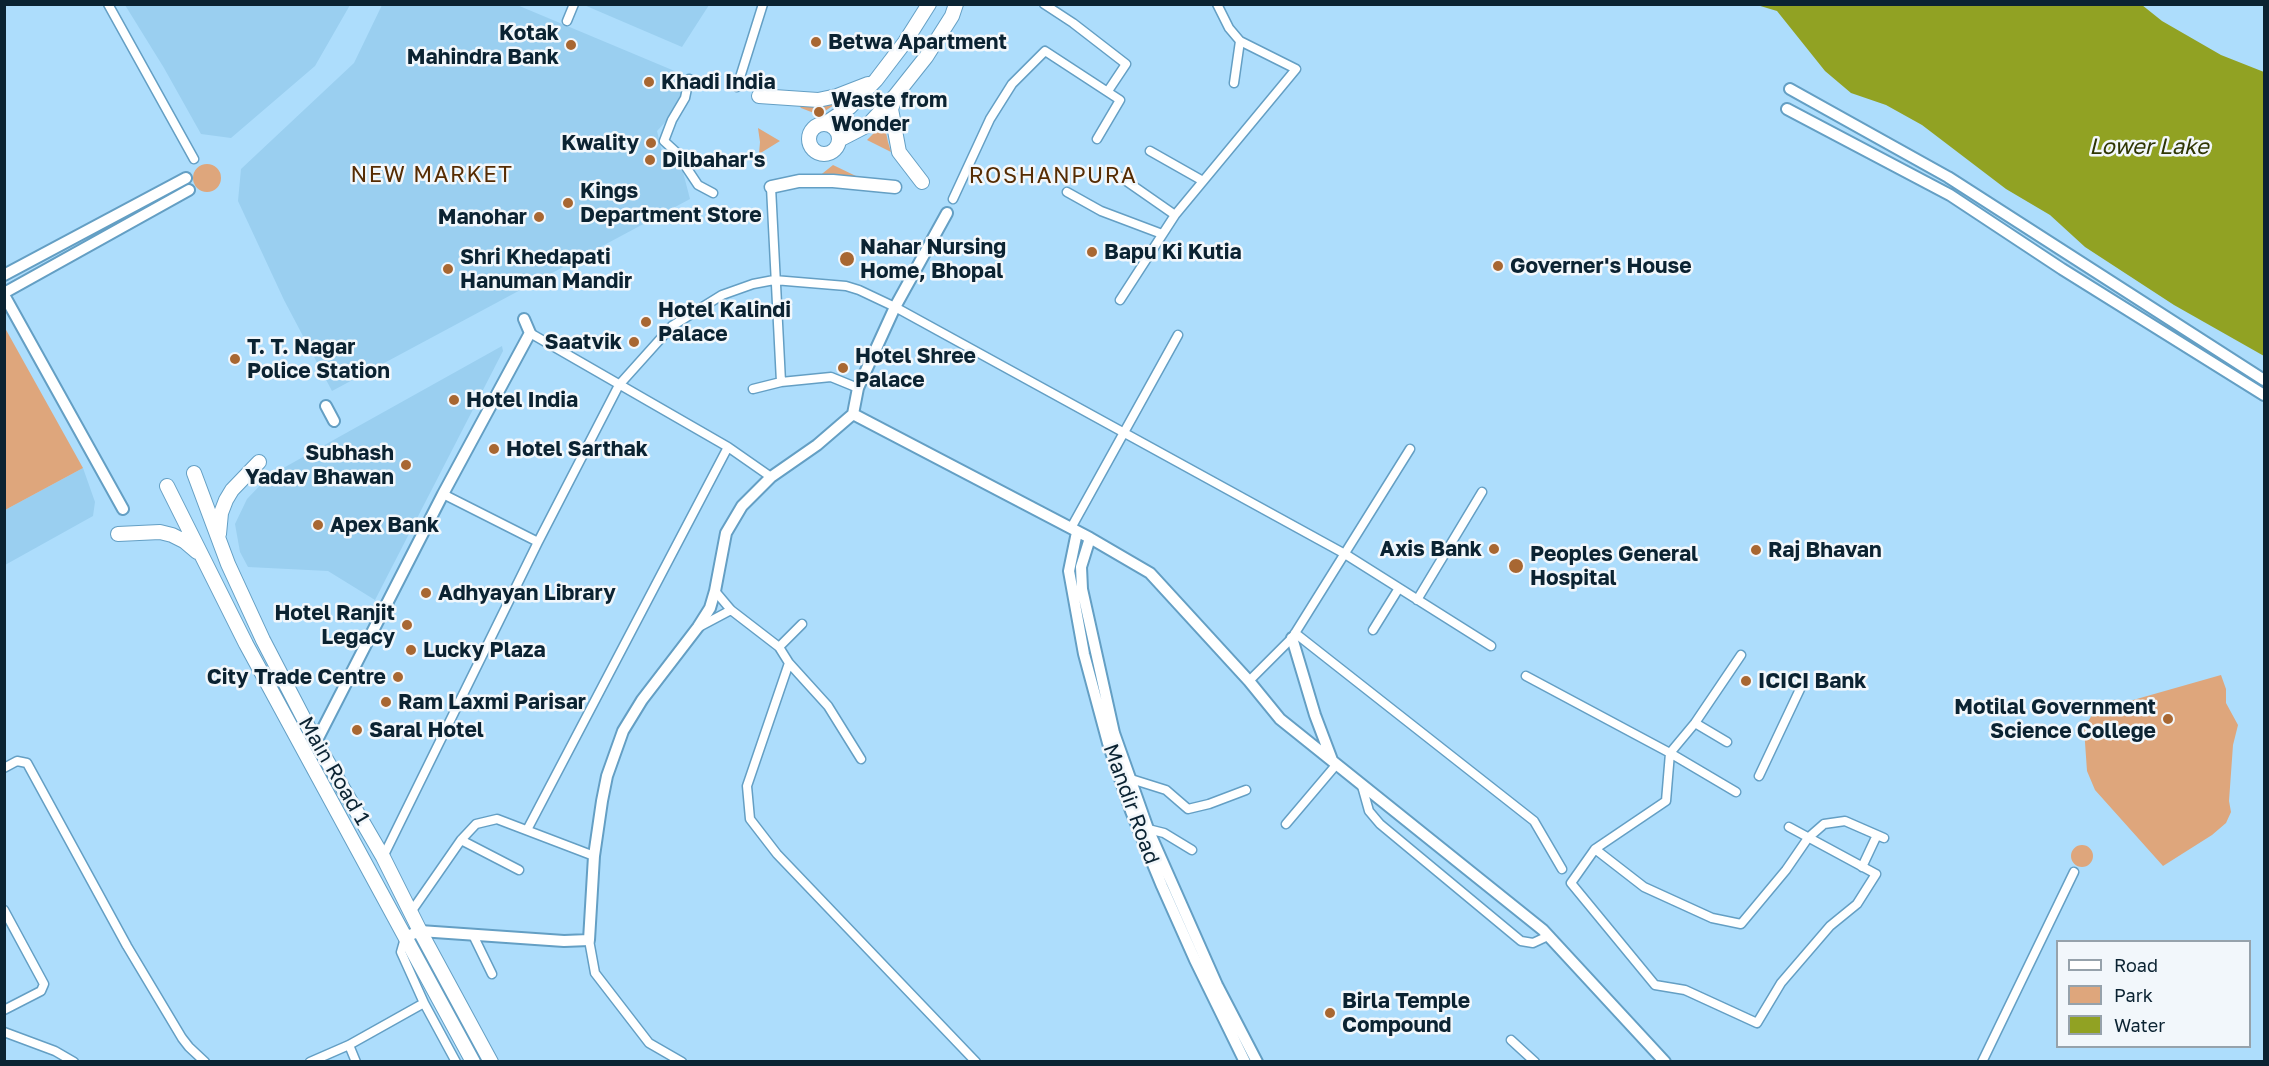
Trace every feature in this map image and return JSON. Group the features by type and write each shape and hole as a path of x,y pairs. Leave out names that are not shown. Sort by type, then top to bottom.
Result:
{"main road":[{"path":"826,123 836,129 838,146 829,154 817,153 809,142 810,132 850,107 876,80 905,42 929,4"},
{"path":"839,140 868,125 895,96 926,57 952,16 956,4"},
{"path":"759,96 818,100 858,89 876,80"},
{"path":"895,96 891,110 899,152 921,182"},
{"path":"771,187 810,181 895,187"},
{"path":"219,542 221,513 226,500 232,490 259,462"},
{"name":"Main Road 1","path":"194,473 219,542 263,640 316,742 383,857 491,1062"},
{"name":"Main Road 1","path":"167,486 246,644 473,1062"},
{"path":"118,534 160,532 172,535 184,541 200,555"}],"street":[{"path":"108,4 194,159"},
{"path":"567,21 574,4"},
{"path":"737,87 763,4"},
{"path":"1044,4 1126,64 1108,91"},
{"path":"1120,300 1175,215 1296,69 1240,41 1229,28 1217,4"},
{"path":"1234,83 1240,41"},
{"path":"953,199 990,119 1012,84 1045,51 1120,100 1097,138"},
{"path":"689,79 685,98 672,120 664,141 676,152 698,185 713,194"},
{"path":"1790,89 1948,177 2265,380"},
{"path":"1787,109 1950,195 2062,269 2265,395"},
{"path":"1150,151 1203,181"},
{"path":"1119,176 1175,215"},
{"path":"4,275 186,178"},
{"path":"771,187 781,382"},
{"path":"123,509 4,294 189,190"},
{"path":"1067,192 1101,211 1162,234"},
{"path":"682,1062 649,1042 595,973 589,940 594,856 607,776 623,731 642,700 710,608 726,533 742,506 771,477 817,445 853,414 858,388 895,307 947,213"},
{"path":"383,857 538,542 619,385 665,332 690,314 738,288 774,280 846,286 895,307 1345,554 1491,646"},
{"path":"524,319 530,333 728,447 771,477"},
{"path":"316,742 443,494 530,333"},
{"path":"1074,530 1178,335"},
{"path":"753,389 781,382 831,377 858,388"},
{"path":"326,406 334,421"},
{"path":"853,414 1090,538 1150,573 1249,681 1280,719 1548,936 1665,1062"},
{"path":"527,830 728,447"},
{"path":"1249,681 1293,635 1410,449"},
{"path":"1417,600 1482,492"},
{"path":"443,494 538,542"},
{"name":"Mandir Road","path":"1074,530 1069,571 1084,654 1108,743 1131,811 1162,886 1245,1062"},
{"name":"Mandir Road","path":"1090,538 1081,567 1082,589 1114,733 1148,829 1216,985 1257,1062"},
{"path":"1373,630 1399,588"},
{"path":"715,591 731,610 779,647 789,663 828,706 861,759"},
{"path":"698,627 731,610"},
{"path":"779,647 802,624"},
{"path":"1293,635 1315,715 1335,764"},
{"path":"1293,635 1534,821 1562,869"},
{"path":"1741,655 1695,723 1670,753 1666,801 1595,849 1571,883 1655,985 1685,990 1757,1023 1788,975 1830,926 1857,904 1876,874 1789,827"},
{"path":"789,663 747,786 750,819 777,854 830,911 976,1062"},
{"path":"1526,676 1670,753 1736,792"},
{"path":"1759,776 1801,687"},
{"path":"1695,723 1727,742"},
{"path":"4,768 17,761 27,763 127,946 182,1038 206,1062"},
{"path":"1286,824 1335,764"},
{"path":"1131,778 1166,790 1188,809 1246,790"},
{"path":"1362,786 1369,811 1380,824 1521,941 1533,943 1548,936"},
{"path":"411,912 461,840 476,824 498,819 594,856"},
{"path":"1595,849 1644,887 1712,918 1741,924 1786,870 1808,838 1824,825 1845,821 1881,836 1862,867"},
{"path":"1148,829 1164,833 1192,850"},
{"path":"461,840 519,870"},
{"path":"1982,1062 2074,872"},
{"path":"4,910 44,984 41,991 4,1010"},
{"path":"456,1062 424,1003 401,952 405,937 420,931 589,940"},
{"path":"474,935 492,974"},
{"path":"310,1062 349,1045 424,1003"},
{"path":"4,1032 55,1051 74,1062"},
{"path":"1511,1040 1535,1062"},
{"path":"349,1045 356,1062"}],"shaded area":[{"path":"125,5 350,5 315,66 231,138 201,134"},
{"path":"382,5 517,5 677,72 684,89 672,115 657,131 663,156 683,172 690,199 332,391 284,300 238,201 241,169 354,63"},
{"path":"584,5 709,5 682,47"},
{"path":"502,346 503,351 375,600 328,571 248,567 240,552 235,524 247,499 269,476"},
{"path":"83,468 95,502 93,516 5,565 5,510"}],"green space":[{"path":"835,102 819,115 801,108 798,104"},
{"path":"884,123 888,142 891,152 867,140"},
{"path":"758,128 780,141 759,154 760,142"},
{"path":"207,164 217,168 221,178 217,188 207,192 197,188 193,178 197,168"},
{"path":"833,165 858,177 859,180 818,177"},
{"path":"5,328 83,468 4,510"},
{"path":"2221,675 2226,689 2226,703 2238,725 2233,745 2229,801 2231,812 2226,823 2212,835 2163,866 2095,790 2087,771 2084,728 2092,715 2105,708"},
{"path":"2082,845 2092,852 2093,856 2086,866 2082,867 2072,860 2071,856 2078,846"}],"water":[{"name":"Lower Lake","path":"1757,5 2142,5 2162,21 2221,55 2264,72 2264,356 2174,305 2085,247 2050,215 2006,189 1922,125 1886,105 1851,93 1825,71 1777,11"}],"place":[{"name":"Betwa Apartment","path":"816,42"},
{"name":"Kotak Mahindra Bank","path":"571,45"},
{"name":"Khadi India","path":"649,82"},
{"name":"Waste from Wonder","path":"819,112"},
{"name":"Kwality","path":"651,143"},
{"name":"Dilbahar's","path":"650,160"},
{"name":"Kings Department Store","path":"568,203"},
{"name":"Manohar","path":"539,217"},
{"name":"Bapu Ki Kutia","path":"1092,252"},
{"name":"Nahar Nursing Home, Bhopal","path":"847,259"},
{"name":"Governer's House","path":"1498,266"},
{"name":"Shri Khedapati Hanuman Mandir","path":"448,269"},
{"name":"Hotel Kalindi Palace","path":"646,322"},
{"name":"Saatvik","path":"634,342"},
{"name":"T. T. Nagar Police Station","path":"235,359"},
{"name":"Hotel Shree Palace","path":"843,368"},
{"name":"Hotel India","path":"454,400"},
{"name":"Hotel Sarthak","path":"494,449"},
{"name":"Subhash Yadav Bhawan","path":"406,465"},
{"name":"Apex Bank","path":"318,525"},
{"name":"Axis Bank","path":"1494,549"},
{"name":"Raj Bhavan","path":"1756,550"},
{"name":"Peoples General Hospital","path":"1516,566"},
{"name":"Adhyayan Library","path":"426,593"},
{"name":"Hotel Ranjit Legacy","path":"407,625"},
{"name":"Lucky Plaza","path":"411,650"},
{"name":"City Trade Centre","path":"398,677"},
{"name":"ICICI Bank","path":"1746,681"},
{"name":"Ram Laxmi Parisar","path":"386,702"},
{"name":"Motilal Government Science College","path":"2168,719"},
{"name":"Saral Hotel","path":"357,730"},
{"name":"Birla Temple Compound","path":"1330,1013"}],"district":[{"name":"NEW MARKET","path":"432,175"},
{"name":"ROSHANPURA","path":"1053,176"}]}
